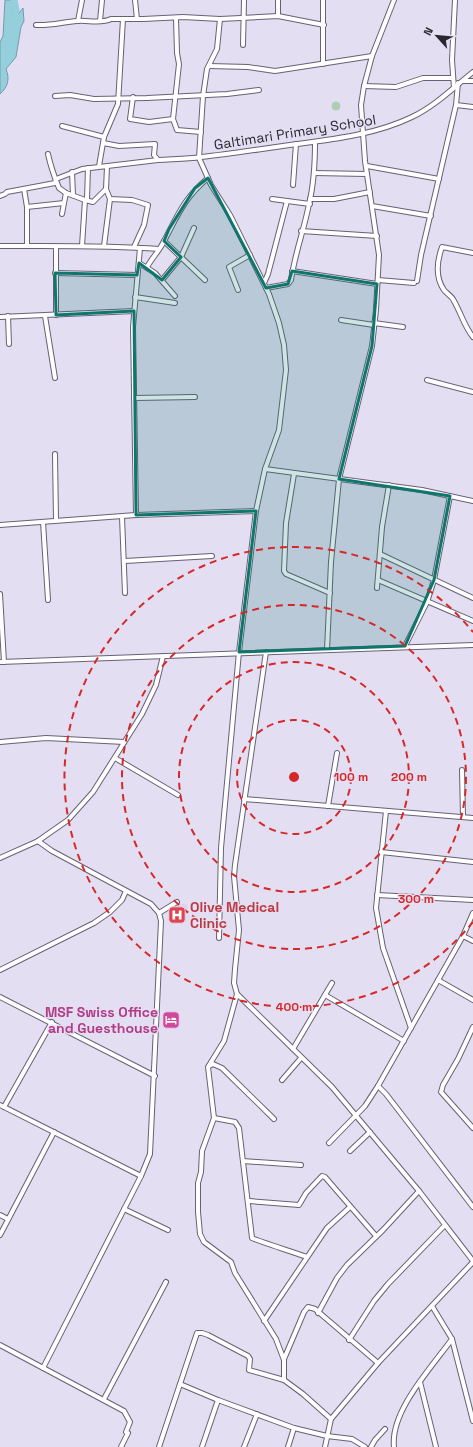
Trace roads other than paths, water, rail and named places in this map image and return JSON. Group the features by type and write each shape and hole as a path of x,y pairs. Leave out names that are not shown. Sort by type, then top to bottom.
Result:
{"street":[{"path":"78,21 82,0"},
{"path":"100,21 102,0"},
{"path":"135,0 137,20"},
{"path":"243,45 244,0"},
{"path":"278,0 278,16"},
{"path":"323,0 323,64"},
{"path":"327,650 330,562 339,479 372,346 379,255 363,133 362,105 364,86 372,56 394,0"},
{"path":"454,88 452,60 455,0"},
{"path":"36,25 48,26 78,21 100,21 111,18 137,20 183,17 244,19 259,16 278,16 324,25"},
{"path":"176,18 176,53 179,64 173,119 177,130 201,132"},
{"path":"99,166 104,137 115,112 118,97 123,19"},
{"path":"219,938 221,848 239,652 256,511 266,469 279,430 286,370 280,322 264,282 230,215 208,178 199,158 203,96 209,66 217,49 220,19"},
{"path":"209,66 248,67 276,71 372,56"},
{"name":"Galtimari Primary School","path":"24,189 55,183 56,179 72,172 99,166 107,167 158,160 199,158 315,142 390,127 413,117 454,88 473,72"},
{"path":"364,86 396,87 423,78 453,78"},
{"path":"292,271 377,282 416,282 460,82 473,81"},
{"path":"55,96 70,95 94,99 118,97 203,96 259,90"},
{"path":"133,97 130,119 156,122 173,119"},
{"path":"456,104 473,107"},
{"path":"62,126 104,137"},
{"path":"266,288 288,284 310,201 314,173 315,142"},
{"path":"103,143 119,146 155,144 154,155 158,160"},
{"path":"293,185 296,144"},
{"path":"48,154 52,176 56,179 59,188 93,202 106,189"},
{"path":"367,166 439,179"},
{"path":"104,246 110,199 106,189 107,167"},
{"path":"82,246 85,200 87,199 88,168"},
{"path":"72,172 73,195"},
{"path":"314,173 368,174"},
{"path":"147,267 164,241 181,207 196,188 208,178"},
{"path":"0,196 6,192 24,189 27,206 27,246"},
{"path":"62,214 66,192"},
{"path":"272,199 310,201 334,199 370,192"},
{"path":"110,199 132,200 148,204 144,226 134,247"},
{"path":"264,282 268,274 287,200"},
{"path":"27,206 64,203"},
{"path":"372,206 431,216"},
{"path":"162,280 181,257 194,228"},
{"path":"301,232 377,236"},
{"path":"164,241 205,280"},
{"path":"0,246 104,246 158,249"},
{"path":"56,247 56,315"},
{"path":"473,253 442,247 437,270 444,290 454,299 460,315 473,337"},
{"path":"136,515 134,311 140,248"},
{"path":"238,290 229,267 250,255"},
{"path":"139,263 147,267 162,280 175,296"},
{"path":"55,273 137,275"},
{"path":"135,297 174,303"},
{"path":"0,317 134,311"},
{"path":"8,316 9,344"},
{"path":"45,316 55,378"},
{"path":"341,320 403,327"},
{"path":"428,380 473,392"},
{"path":"134,398 195,397"},
{"path":"55,454 56,520"},
{"path":"266,469 294,474 422,490 473,501"},
{"path":"294,474 286,523 284,571 286,574 330,593"},
{"path":"377,588 389,485"},
{"path":"405,646 427,602 434,580 450,496"},
{"path":"0,525 136,515 256,511"},
{"path":"122,517 125,562 125,593"},
{"path":"43,522 48,600"},
{"path":"380,554 473,598"},
{"path":"125,562 212,556"},
{"path":"378,580 473,621"},
{"path":"0,594 2,662 405,646 473,645"},
{"path":"266,652 234,876 239,930 234,983 237,994 332,1087 419,1191 444,1226 473,1262 378,1364 331,1420 325,1447"},
{"path":"0,858 38,841 68,820 93,792 142,714 156,685 163,656"},
{"path":"0,742 46,738 124,742"},
{"path":"328,806 337,753"},
{"path":"115,758 178,796"},
{"path":"462,770 463,816"},
{"path":"244,799 473,818"},
{"path":"386,811 376,908 383,948 411,1028"},
{"path":"38,841 52,851 151,904 159,913 161,922 155,1076 150,1154 141,1176 43,1368"},
{"path":"381,852 473,862"},
{"path":"0,970 94,923 110,912 122,900 126,891"},
{"path":"377,895 473,900"},
{"path":"159,913 176,902"},
{"path":"328,1143 365,1106 378,1086 463,936 473,913"},
{"path":"463,936 473,941"},
{"path":"438,980 473,1000"},
{"path":"293,1049 332,983"},
{"path":"237,994 224,1041 208,1067 214,1118 202,1151 201,1172 198,1183 200,1234 210,1248 231,1262 235,1273 264,1322 276,1339 284,1360 284,1380"},
{"path":"325,995 404,1041"},
{"path":"0,997 52,1022 155,1076"},
{"path":"52,1022 2,1106 141,1176"},
{"path":"473,1026 458,1059 443,1085 441,1092 473,1128"},
{"path":"282,1080 301,1058"},
{"path":"208,1067 213,1064 222,1068 274,1119"},
{"path":"378,1086 386,1094 473,1207"},
{"path":"214,1118 235,1122 238,1124 254,1240 270,1243 307,1257"},
{"path":"0,1235 54,1132"},
{"path":"350,1151 370,1132"},
{"path":"244,1161 302,1165"},
{"path":"249,1201 299,1205 306,1193 322,1176 325,1177 376,1236"},
{"path":"318,1313 337,1278 347,1264 419,1191"},
{"path":"264,1322 327,1228 350,1207"},
{"path":"124,1209 168,1230"},
{"path":"0,1215 8,1219"},
{"path":"349,1340 374,1302 388,1284 444,1226"},
{"path":"104,1399 166,1282"},
{"path":"432,1306 452,1339 473,1421"},
{"path":"284,1360 304,1312 308,1307 318,1313 378,1364"},
{"path":"159,1447 197,1333 202,1333 248,1356 250,1359 249,1370 284,1380 303,1394 331,1420"},
{"path":"394,1447 393,1438 396,1424 406,1403 452,1339"},
{"path":"0,1346 104,1399 124,1411 130,1422 126,1432 128,1433 121,1447"},
{"path":"420,1382 436,1447"},
{"path":"180,1384 218,1400 294,1428 327,1436 352,1439 365,1447"},
{"path":"202,1447 218,1400"},
{"path":"244,1447 257,1414"},
{"path":"288,1447 294,1428"},
{"path":"371,1447 385,1429"}],"water":[{"path":"5,0 14,0 11,23 23,8 24,21 21,27 16,57 6,69 8,83 0,94 0,42 3,36"}],"waterway":[{"path":"11,29 16,10 14,0"}],"place":[{"name":"Olive Medical Clinic","path":"177,915"},
{"name":"MSF Swiss Office and Guesthouse","path":"171,1020"}]}
